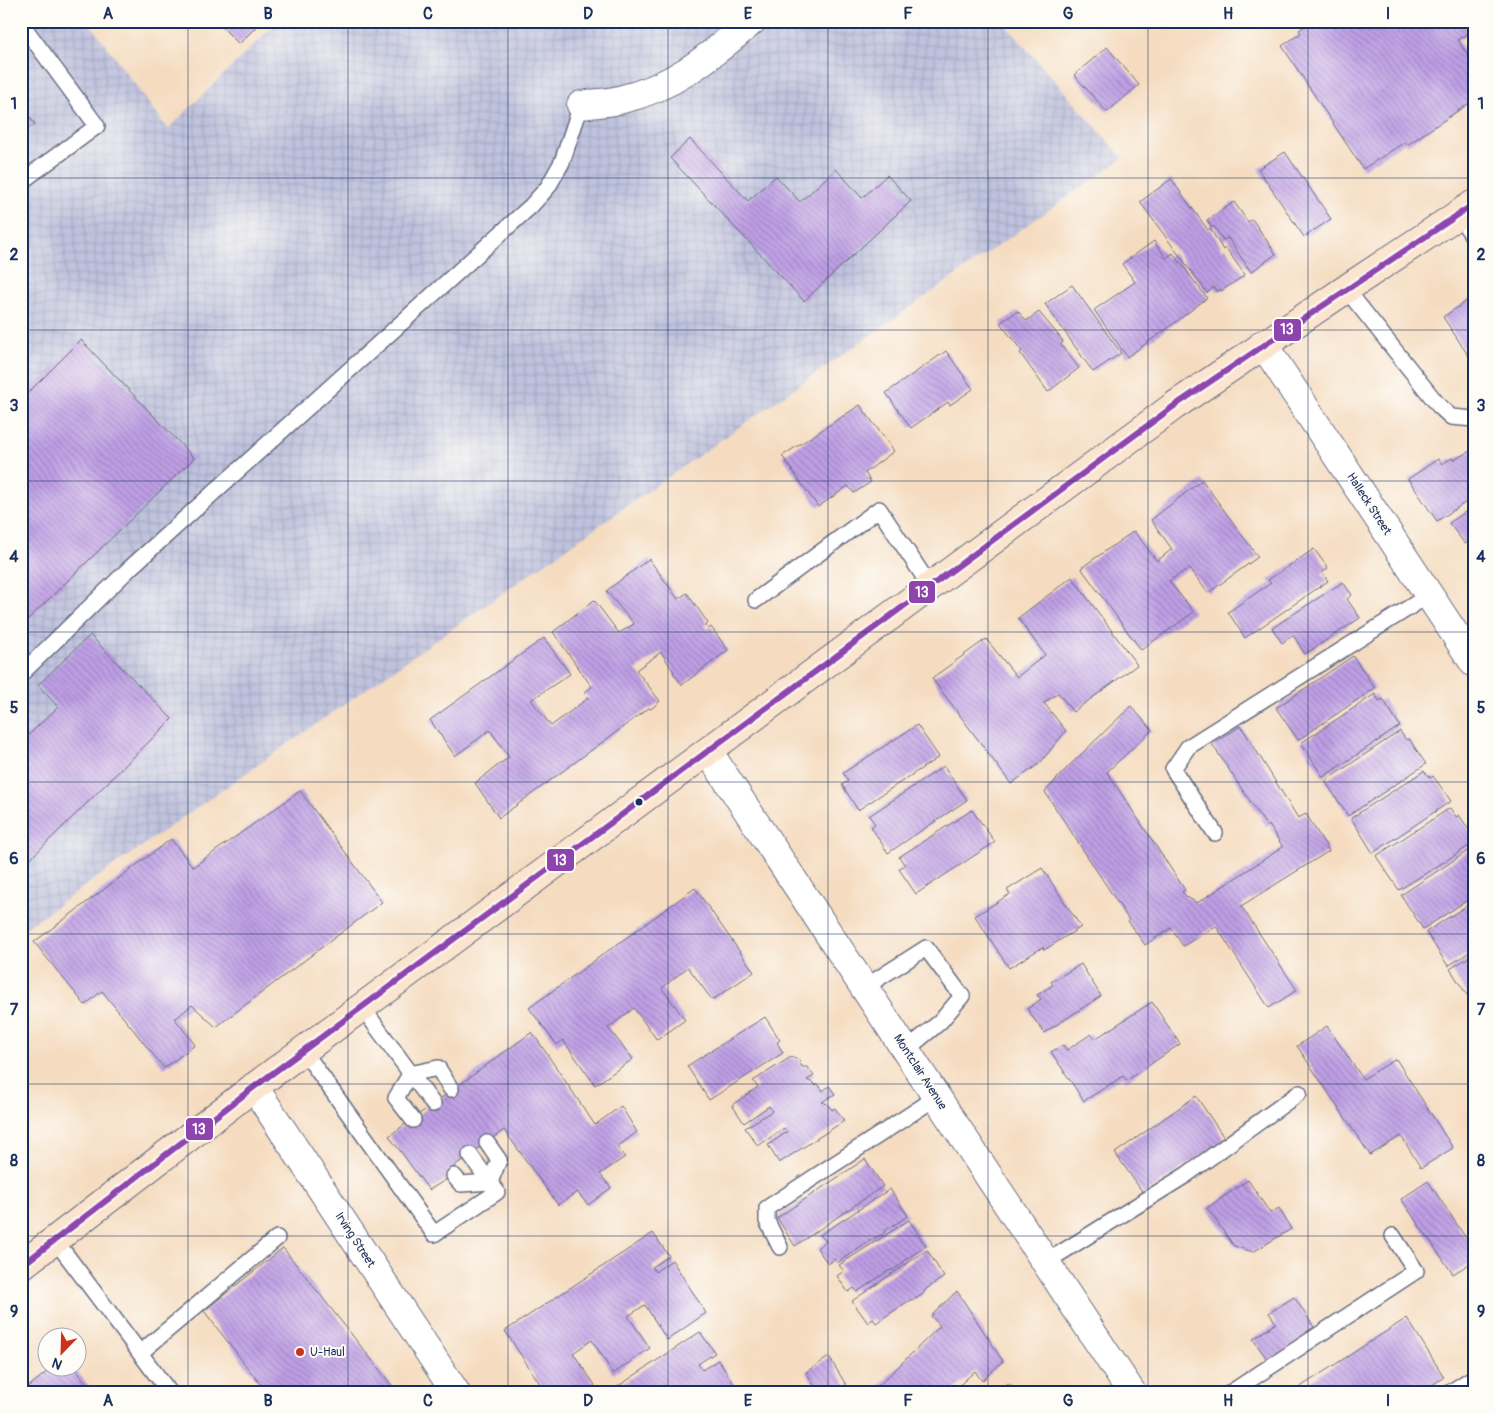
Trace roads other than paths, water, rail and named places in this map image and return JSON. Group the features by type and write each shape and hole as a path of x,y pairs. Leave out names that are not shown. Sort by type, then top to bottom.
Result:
{"main road":[{"path":"21,1266 303,1050 1174,406 1263,344 1466,209"}],"street":[{"path":"580,105 618,101 650,91 678,78 704,60 752,21"},
{"name":"Halleck Street","path":"1263,344 1474,663"},
{"name":"Montclair Avenue","path":"708,750 1132,1393"},
{"name":"Irving Street","path":"254,1087 456,1393"}],"lane":[{"path":"21,23 97,126 21,182"},
{"path":"21,674 130,568 531,206 548,187 562,162 580,105"},
{"path":"1466,209 1474,238"},
{"path":"1346,289 1439,406 1451,417 1474,419"},
{"path":"756,600 879,509 930,586"},
{"path":"1215,832 1173,770 1188,747 1429,595"},
{"path":"864,987 926,948 962,996 940,1022 906,1050"},
{"path":"362,1007 433,1104"},
{"path":"303,1050 434,1234 497,1192 470,1155"},
{"path":"413,1120 396,1098 410,1074 438,1068 451,1089"},
{"path":"1046,1262 1186,1175 1298,1092"},
{"path":"780,1246 767,1221 767,1208 937,1097"},
{"path":"487,1143 499,1160 490,1182"},
{"path":"454,1176 461,1184 490,1182"},
{"path":"1230,1393 1416,1271 1393,1236"},
{"path":"140,1352 277,1238"},
{"path":"55,1240 170,1393"},
{"path":"1449,1393 1474,1377"}],"place":[{"name":"U-Haul","path":"300,1352"}]}
